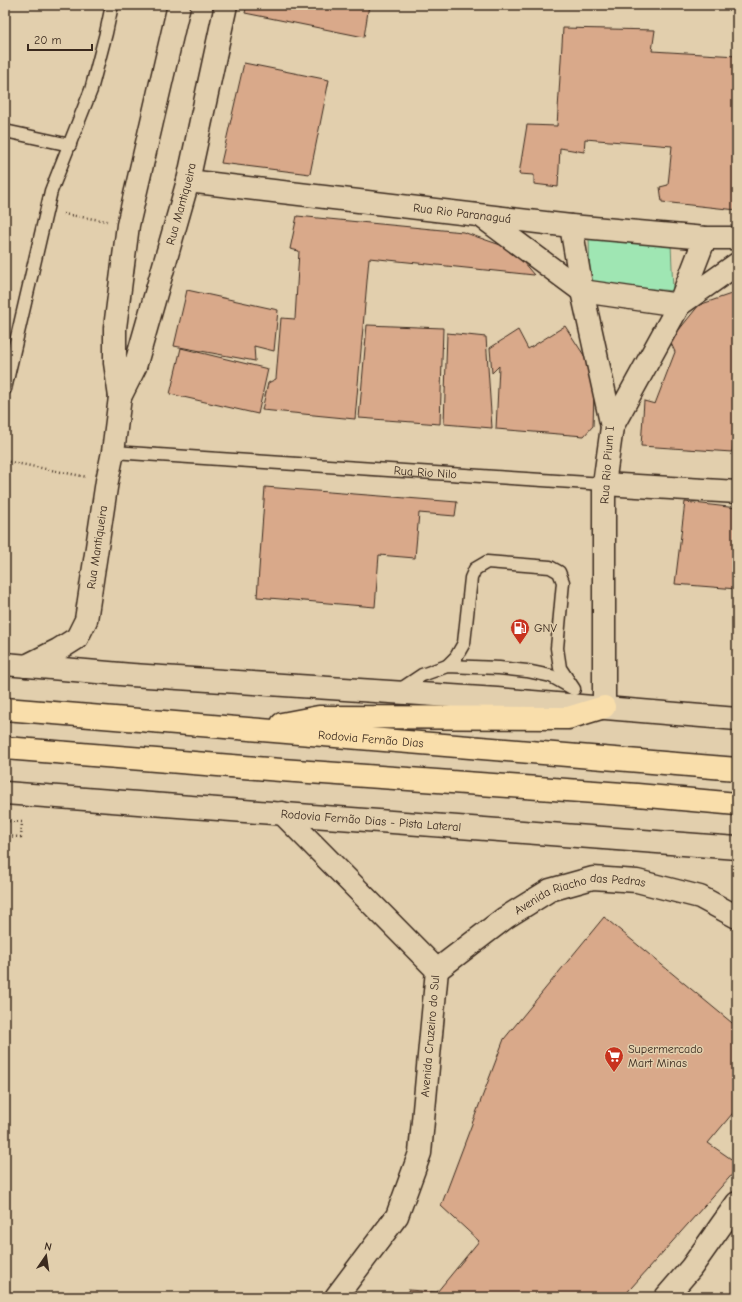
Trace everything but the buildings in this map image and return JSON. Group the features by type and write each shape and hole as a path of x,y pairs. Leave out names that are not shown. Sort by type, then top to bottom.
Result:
{"highway":[{"path":"254,729 319,717 568,718 588,700"},
{"name":"Rodovia Fernão Dias","path":"5,709 737,769"},
{"path":"5,748 629,794 737,804"}],"street":[{"name":"Rua Mantiqueira","path":"15,665 58,650 77,638 86,620 107,481 113,452 120,397 114,363 115,328 128,224 179,5"},
{"name":"Rua Mantiqueira","path":"120,397 135,367 154,305 188,181 226,5"},
{"name":"Rua Rio Paranaguá","path":"188,181 571,226 705,238 737,238"},
{"path":"480,216 582,292 679,306 737,264"},
{"name":"Rua Rio Pium I","path":"571,226 582,292 612,427 604,484 588,700"},
{"path":"612,427 679,306 705,238"},
{"path":"119,296 142,307 154,305"},
{"name":"Rua Rio Nilo","path":"604,484 737,492"},
{"path":"15,665 140,676 396,692 588,700 737,719"},
{"name":"Rodovia Fernão Dias - Pista Lateral","path":"5,793 737,848"},
{"name":"Avenida Cruzeiro do Sul","path":"282,813 437,970 420,1153 397,1216 336,1297"},
{"name":"Avenida Riacho das Pedras","path":"437,970 505,918 550,890 593,878 637,881 700,897 737,918"},
{"path":"666,1297 691,1268 737,1203"}],"lane":[{"path":"5,388 7,371 51,191 92,90 112,5"},
{"path":"106,33 120,5"},
{"path":"5,131 70,145"},
{"name":"Rua Rio Nilo","path":"113,452 604,484"},
{"path":"396,692 422,675 446,666 456,657 464,643 471,578 475,569 487,562 550,567 560,572 563,582 557,648 560,668 588,700"},
{"path":"446,666 499,668 527,671 551,676 588,700"}],"path":[{"path":"46,212 128,224"},
{"path":"5,461 107,481"},
{"path":"5,821 22,822 21,837 5,836"}],"green space":[{"path":"589,237 671,244 673,291 590,283"}],"place":[{"name":"GNV","path":"520,645"},
{"name":"Supermercado Mart Minas","path":"614,1073"}]}
